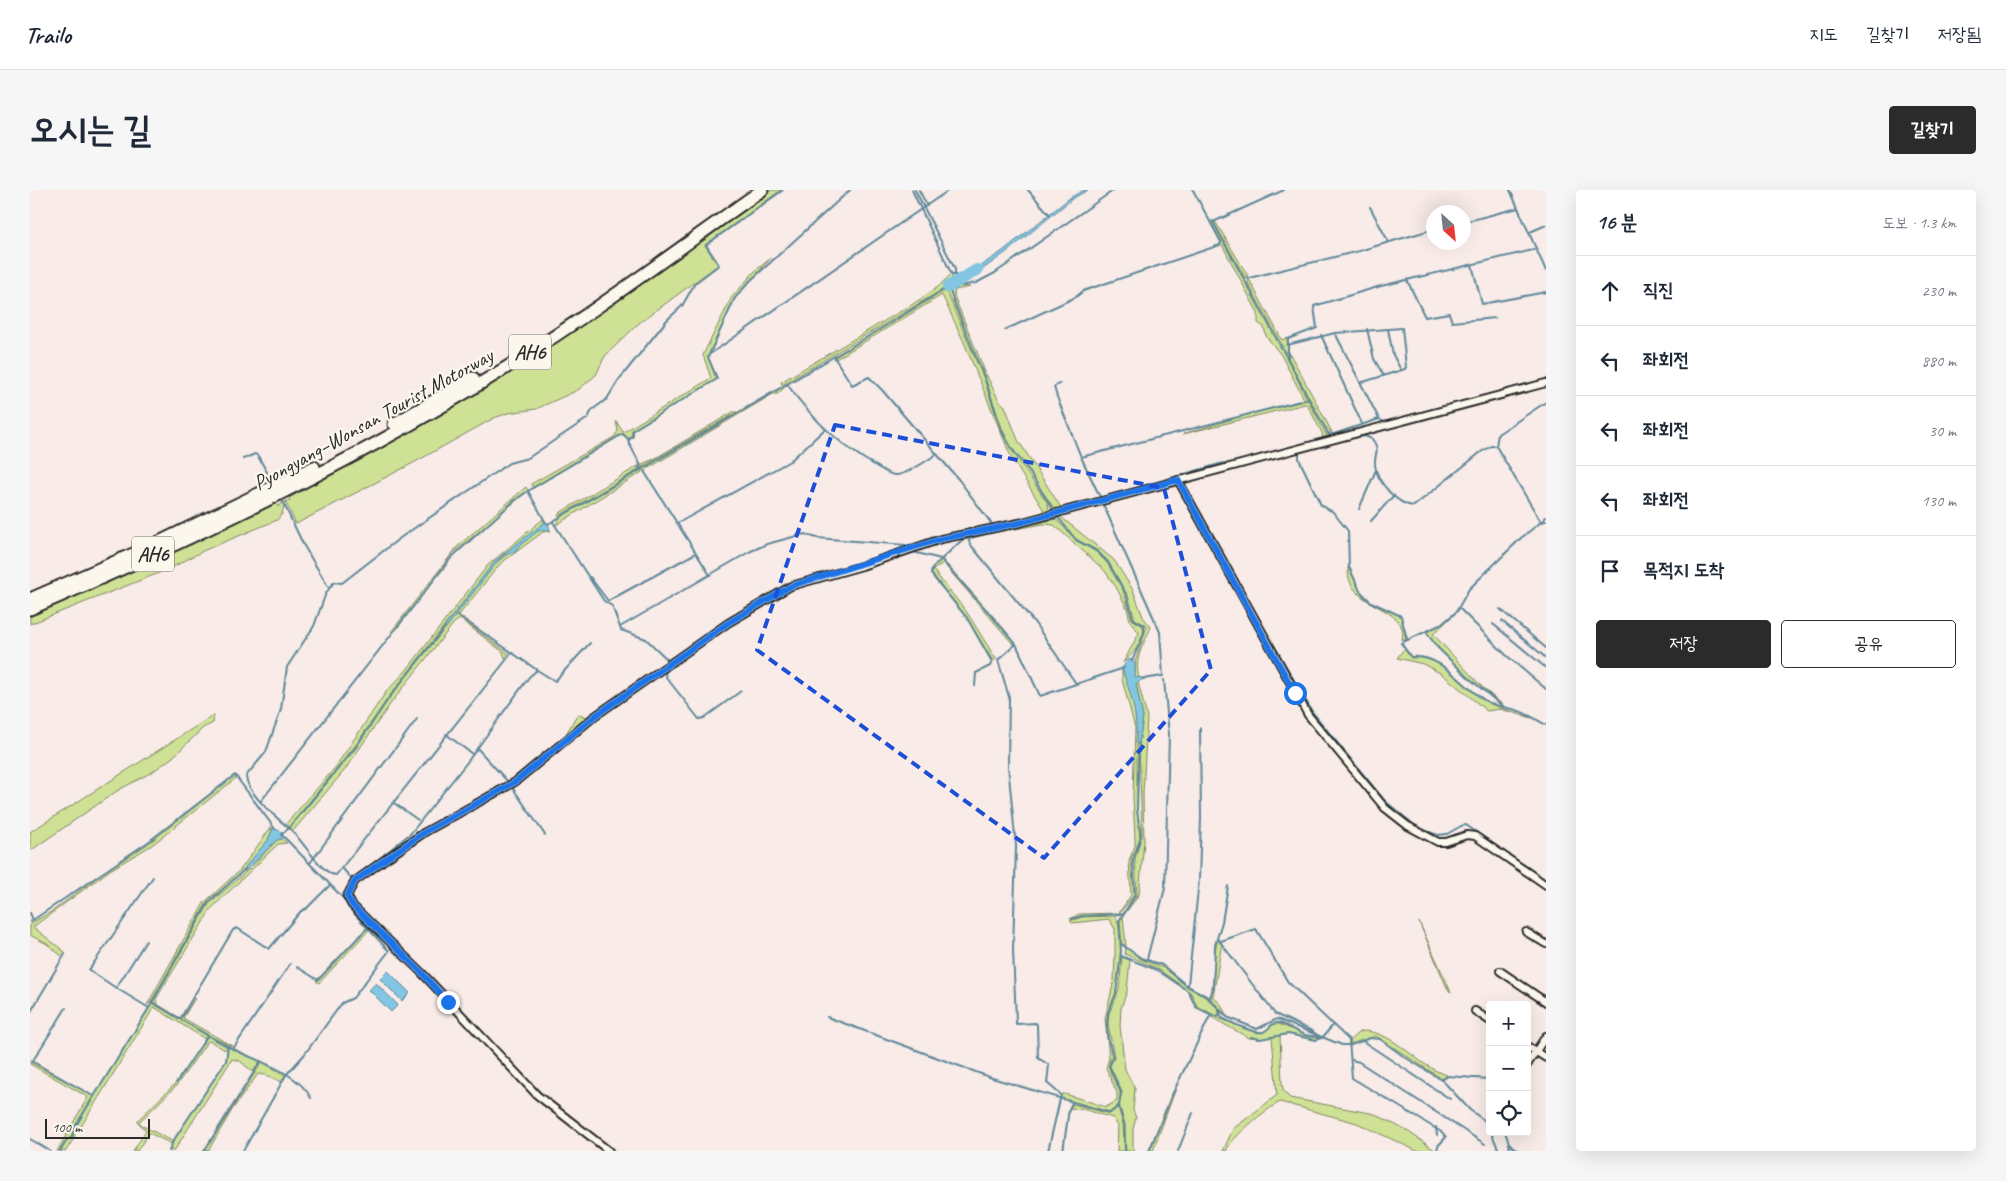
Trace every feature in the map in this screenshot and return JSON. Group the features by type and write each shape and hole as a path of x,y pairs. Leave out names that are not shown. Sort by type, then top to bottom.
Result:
{"highway":[{"path":"30,599 277,491 378,434 493,367 573,316 750,190"},
{"name":"Pyongyang–Wonsan Tourist Motorway","path":"30,609 88,585 423,417 505,368 578,321 762,190"}],"street":[{"path":"608,1151 537,1095 422,973 352,905 347,896 355,881 425,832 515,782 595,716 728,623 791,586 941,539 1019,523 1546,383"},
{"path":"1178,480 1308,715 1385,808 1408,826 1438,842 1450,841 1467,835 1475,836 1546,885"},
{"path":"1526,932 1546,944"},
{"path":"1500,971 1546,1002"},
{"path":"1475,1011 1486,1018"},
{"path":"1531,1059 1546,1036"},
{"path":"1531,1049 1546,1058"}],"highlighted area":[{"path":"835,425 1164,488 1211,670 1044,858 757,650"}],"green space":[{"path":"772,190 781,190 705,245 718,265 639,323 605,356 596,375 578,390 536,409 508,413 494,418 417,461 296,524 285,501 290,501 289,498 543,352"},
{"path":"1212,220 1285,354 1307,399 1304,399 1281,355 1266,336 1264,327 1258,323 1258,313 1210,222"},
{"path":"1215,221 1248,276 1245,277 1214,223"},
{"path":"771,258 735,298 708,358 717,377 716,380 632,430 631,438 627,438 623,433 533,487 531,484 614,437 618,431 616,421 623,432 711,378 703,355 732,297 755,271"},
{"path":"950,275 953,277 945,288 782,385 781,382 913,304 938,287"},
{"path":"1249,279 1282,340 1287,338 1288,356 1248,283"},
{"path":"957,286 970,287 955,290 954,296 986,374 999,401 1005,406 1018,440 1062,509 1056,511 1012,448 1003,431 985,378 952,300 951,289"},
{"path":"946,290 984,379 1001,431 1047,502 1050,512 1046,514 1011,457 963,340 942,295 836,359 835,357"},
{"path":"1290,354 1332,432 1327,429 1308,399 1288,357"},
{"path":"787,385 778,394 773,394 647,469 645,472 643,469"},
{"path":"1308,400 1328,438 1323,439 1322,433 1307,404 1183,434 1239,417"},
{"path":"733,412 737,412 640,468 642,464 654,459"},
{"path":"638,466 638,470 559,516 558,514"},
{"path":"641,470 642,472 556,525 560,517"},
{"path":"526,487 528,491 453,553 403,621 395,631 391,632 458,546"},
{"path":"276,502 278,507 282,503 284,506 282,514 277,520 205,550 169,569 30,624 30,611"},
{"path":"1061,517 1114,560 1133,590 1143,617 1151,627 1138,658 1139,678 1135,678 1135,662 1147,626 1135,619 1128,596 1108,562 1097,551 1076,539 1059,518"},
{"path":"543,519 545,524 502,555 492,565 388,698 355,746 289,827 285,825 334,769 386,692 405,672 488,565"},
{"path":"1056,519 1076,540 1096,552 1107,563 1123,590 1132,619 1143,626 1140,642 1123,663 1139,633 1130,621 1127,608 1116,587 1104,570 1054,525 1043,524 1010,530"},
{"path":"545,529 551,531 543,532 500,564 459,615 457,613 497,562 538,531"},
{"path":"941,560 1015,643 1013,644 943,563 933,570 966,611 996,659 993,661 967,618 932,574 933,568"},
{"path":"1348,567 1363,596 1370,602 1356,592 1350,581"},
{"path":"1373,604 1401,616 1406,639 1402,640 1402,629 1397,620"},
{"path":"1459,610 1433,634 1482,687 1504,706 1470,679 1437,646 1427,632 1442,624"},
{"path":"456,615 509,654 505,658 503,652 460,619 454,623 391,703 344,771 293,831 290,828 291,825 356,747 389,698"},
{"path":"1404,649 1411,658 1422,658 1442,666 1485,701 1532,718 1500,709 1487,711 1442,674 1423,664 1397,658"},
{"path":"656,668 547,753 566,734 575,718 580,714 586,717"},
{"path":"1122,670 1131,692 1137,719 1137,812 1140,837 1131,858 1134,895 1119,914 1081,916 1070,919 1079,914 1119,913 1131,895 1129,860 1135,846 1133,797 1135,728 1122,679"},
{"path":"1138,682 1147,717 1143,794 1144,841 1139,895 1125,914 1137,895 1135,859 1142,834 1139,744 1143,717 1136,684"},
{"path":"214,715 213,723 203,728 173,757 152,772 117,791 30,851 30,832"},
{"path":"234,776 236,778 152,845 110,870 33,927 65,952 63,957 47,944 30,935 30,924 54,910 101,874 149,843"},
{"path":"271,827 271,834 266,843 248,866 209,899 151,1002 147,1005 204,903 241,869"},
{"path":"282,839 287,843 278,844 211,909 156,999 157,1004 180,1018 152,1002 209,904 249,869 277,840"},
{"path":"1115,916 1120,930 1120,964 1116,992 1109,1011 1107,1025 1112,1056 1109,1063 1110,1071 1121,1098 1118,1105 1110,1112 1060,1098 1062,1094 1065,1094 1106,1107 1117,1101 1117,1093 1106,1068 1109,1058 1105,1019 1114,980 1115,929 1109,919 1072,923 1070,921 1082,917"},
{"path":"1123,916 1126,946 1122,944 1120,921"},
{"path":"1419,922 1451,992 1448,990"},
{"path":"368,928 369,930 319,983 316,981"},
{"path":"1219,940 1222,943 1213,997 1220,1003 1227,1016 1211,999 1216,945"},
{"path":"1126,947 1141,959 1166,969 1186,986 1205,997 1218,1007 1219,1014 1216,1016 1197,1006 1191,993 1158,969 1125,954"},
{"path":"1122,957 1130,960 1127,991 1121,1008 1120,1026 1125,1069 1135,1089 1133,1110 1136,1118 1133,1129 1133,1151 1126,1151 1125,1124 1119,1106 1122,1092 1110,1066 1114,1057 1108,1024 1109,1013 1119,989"},
{"path":"195,998 183,1018 234,1047 211,1037 227,1046 225,1050 210,1041 207,1042 176,1086 139,1122 172,1141 172,1144 149,1133 137,1151 133,1151 146,1131 137,1121 176,1083 208,1035 181,1019"},
{"path":"152,1003 207,1035 205,1039 154,1007 66,1151 61,1151 67,1140 73,1137 74,1130 95,1094"},
{"path":"1211,1015 1254,1032 1264,1032 1273,1024 1279,1024 1305,1035 1320,1038 1316,1040 1289,1034 1260,1039 1249,1038 1211,1017"},
{"path":"1366,1031 1388,1038 1426,1065 1447,1075 1442,1079 1376,1036 1351,1044 1350,1040 1359,1032"},
{"path":"1280,1035 1282,1085 1284,1092 1290,1098 1375,1114 1409,1132 1436,1151 1417,1151 1357,1123 1280,1102 1250,1124 1229,1145 1226,1151 1223,1151 1233,1129 1277,1095 1272,1037"},
{"path":"228,1046 260,1061 253,1072 240,1061 232,1059 174,1151 170,1151 173,1142 226,1061"},
{"path":"30,1062 93,1096 73,1130 72,1137 66,1140 59,1151 57,1151 88,1097 30,1064"},
{"path":"262,1062 285,1075 282,1082 266,1075 258,1074 232,1110 208,1151 205,1151"},
{"path":"1176,1088 1153,1151 1150,1151"},
{"path":"1073,1104 1110,1114 1118,1107 1123,1124 1125,1151 1117,1151 1118,1126 1113,1118 1086,1110 1070,1108"}],"water":[{"path":"1084,190 1088,190 1072,199 1008,251 965,282 961,273 968,274 1000,253 1071,197"},
{"path":"545,522 548,523 550,530 538,531 517,548 515,552 504,555 446,628 444,627 496,560"},
{"path":"1129,659 1135,662 1135,677 1144,678 1136,684 1143,717 1139,744 1136,744 1135,714 1122,668"},
{"path":"273,828 282,832 282,839 277,840 244,872 246,866 268,840"},
{"path":"388,971 410,993 402,1001 380,979"},
{"path":"376,983 398,1005 391,1012 369,990"}],"waterway":[{"path":"511,654 336,875 324,869 295,834 251,790 246,776 266,752 281,709 287,667 314,626 326,593 334,582 342,583 400,538 509,463 528,458 588,418 592,410 607,399 618,381 667,320 682,306 695,283 719,265 706,245 783,190"},
{"path":"639,470 640,464 628,441 633,436 633,430 717,379 708,357 735,298 750,281 850,190"},
{"path":"912,190 952,275 956,275"},
{"path":"915,190 955,269 955,282 961,286 976,283 995,273 1114,190"},
{"path":"919,190 927,206"},
{"path":"710,354 949,190"},
{"path":"1028,190 1050,215"},
{"path":"1005,330 1076,297 1083,291 1220,245 1221,242 1193,190"},
{"path":"1284,190 1213,222 1330,437"},
{"path":"1510,190 1546,271"},
{"path":"1370,207 1388,241"},
{"path":"1471,220 1518,208"},
{"path":"1530,232 1546,225"},
{"path":"1245,279 1359,251 1426,231"},
{"path":"1288,357 1288,339 1317,328 1314,306 1381,286 1537,249"},
{"path":"1472,265 1482,304 1546,292"},
{"path":"948,287 977,270"},
{"path":"1407,280 1425,317 1449,313 1452,322 1495,318"},
{"path":"548,524 864,339 948,287 985,379 1002,431 1011,448 1027,468 1054,511"},
{"path":"1287,345 1335,333 1402,328 1405,369 1360,383"},
{"path":"1367,329 1374,359 1384,376"},
{"path":"1388,329 1393,355 1401,370"},
{"path":"1335,333 1379,419"},
{"path":"1321,335 1362,424"},
{"path":"834,357 852,385 869,377 882,390 959,480 994,527"},
{"path":"1327,433 1334,434 1379,419 1384,422 1546,379"},
{"path":"1060,383 1054,387 1057,397 1081,457 1101,499"},
{"path":"787,384 816,419 838,440 863,458 889,473 897,475 907,472 937,454"},
{"path":"1081,457 1308,399"},
{"path":"1496,446 1498,434 1546,402"},
{"path":"678,523 790,461 825,429"},
{"path":"528,491 621,435 623,434 629,440"},
{"path":"1346,439 1365,436 1372,439 1377,449 1375,465 1384,485 1401,502 1414,506 1481,452 1491,446 1496,446 1541,522 1546,517"},
{"path":"1313,448 1326,446 1331,442"},
{"path":"1299,450 1299,459 1321,505 1333,512 1348,531 1349,567 1360,591 1371,602 1401,616 1407,639"},
{"path":"243,459 255,454 258,456 273,483"},
{"path":"1129,490 1223,463 1227,465"},
{"path":"642,468 710,575"},
{"path":"1359,509 1376,470"},
{"path":"261,801 452,557 515,500 528,491 546,523"},
{"path":"1371,521 1394,495"},
{"path":"281,498 304,546 329,588"},
{"path":"1103,504 1160,632 1163,676 1143,679"},
{"path":"1056,515 1076,540 1097,551 1108,562 1127,596 1133,619 1144,625 1144,633 1132,661"},
{"path":"1036,522 1058,518"},
{"path":"1546,521 1541,522 1521,538 1469,589 1456,612 1442,624 1401,643 1411,657 1422,657 1432,660 1451,672 1486,701 1522,712 1546,725"},
{"path":"553,522 604,601 612,606 621,630 646,639 670,662"},
{"path":"975,686 976,673 990,666 992,662 967,618 931,574 932,568 962,540 1019,526"},
{"path":"620,627 749,552 767,544 804,534 817,538 906,545 913,552 941,559 1016,644 1040,696 1124,668"},
{"path":"968,538 970,544 1034,622 1077,685"},
{"path":"590,577 608,601 696,553"},
{"path":"1245,595 1313,713 1385,801 1418,828 1438,835 1447,834 1466,825 1546,880"},
{"path":"1460,609 1506,655 1546,689"},
{"path":"1500,609 1546,648"},
{"path":"456,614 537,670"},
{"path":"1502,621 1546,658"},
{"path":"1493,624 1546,668"},
{"path":"281,835 289,828 356,747 389,698 445,627"},
{"path":"1426,632 1437,647 1470,679 1502,706"},
{"path":"365,870 411,833 468,761 529,677 537,670 555,681 590,643"},
{"path":"1016,644 998,660 1009,697 1008,766 1016,846 1013,950 1016,1024 1036,1023 1038,1058 1049,1065 1047,1083 1061,1095 1048,1151"},
{"path":"671,666 665,673 666,677 699,719 704,718 741,691"},
{"path":"1147,959 1165,888 1169,735 1164,680"},
{"path":"310,863 417,719"},
{"path":"1188,985 1199,880 1201,818 1200,728"},
{"path":"446,734 472,754"},
{"path":"1125,1151 1124,1124 1119,1106 1121,1092 1109,1066 1113,1058 1108,1039 1107,1025 1108,1013 1116,994 1121,952 1119,921 1135,895 1133,860 1141,836 1137,810 1139,743"},
{"path":"477,748 509,783"},
{"path":"30,922 148,842 235,775 275,829"},
{"path":"512,787 545,835"},
{"path":"394,803 418,820"},
{"path":"243,1151 286,1075 304,1055 342,1003 353,998 389,951 348,907 344,899 282,835"},
{"path":"60,1151 67,1140 72,1137 73,1130 149,1008 208,903 245,869"},
{"path":"343,869 352,879 355,877"},
{"path":"116,988 89,970 153,877"},
{"path":"180,1019 233,930 237,928 269,949 301,911 307,908 330,885"},
{"path":"1209,999 1213,989 1215,945 1222,922 1228,886"},
{"path":"30,913 33,920"},
{"path":"1072,919 1082,916 1121,914"},
{"path":"297,967 318,980 368,927"},
{"path":"1221,941 1256,929 1288,982 1349,1040 1352,1078 1443,1133 1446,1137 1438,1146 1437,1151"},
{"path":"1218,939 1275,1014 1312,1031 1321,1038 1316,1040 1288,1034 1260,1039 1251,1037"},
{"path":"146,941 116,988 149,1008"},
{"path":"1121,944 1141,958 1162,965 1186,985 1206,996 1227,1017 1257,1029 1277,1019 1342,1045 1351,1045 1370,1038 1380,1039 1442,1080 1470,1110 1486,1123"},
{"path":"30,1013 65,954"},
{"path":"1121,956 1157,970 1188,991 1196,1007 1216,1017 1220,1015"},
{"path":"233,1049 290,964"},
{"path":"152,1002 223,1044 287,1074 305,1089 311,1098"},
{"path":"32,1062 66,1008"},
{"path":"1219,1010 1222,1018 1254,1031 1263,1032 1273,1024 1280,1023 1302,1034 1317,1036"},
{"path":"1149,1151 1170,1099 1211,1014"},
{"path":"827,1017 992,1078 1110,1113 1119,1106"},
{"path":"1322,1038 1333,1025"},
{"path":"176,1083 208,1035"},
{"path":"1361,1040 1450,1099"},
{"path":"169,1151 173,1141 226,1061 228,1046"},
{"path":"30,1060 93,1096"},
{"path":"1352,1060 1359,1062 1485,1144"},
{"path":"204,1151 261,1061"},
{"path":"1442,1080 1448,1076 1486,1079"},
{"path":"1063,1151 1069,1109 1072,1103"},
{"path":"1178,1151 1193,1113"},
{"path":"1436,1127 1437,1135"},
{"path":"1493,1136 1499,1151"},
{"path":"1506,1136 1509,1143 1517,1151"},
{"path":"30,1139 50,1151"},
{"path":"1509,1143 1510,1151"}],"route":[{"path":"448,1002 422,973 372,926 348,900 347,896 355,881 425,832 506,789 595,716 672,664 728,623 791,586 862,566 941,539 1019,523 1178,480 1295,693"}]}
